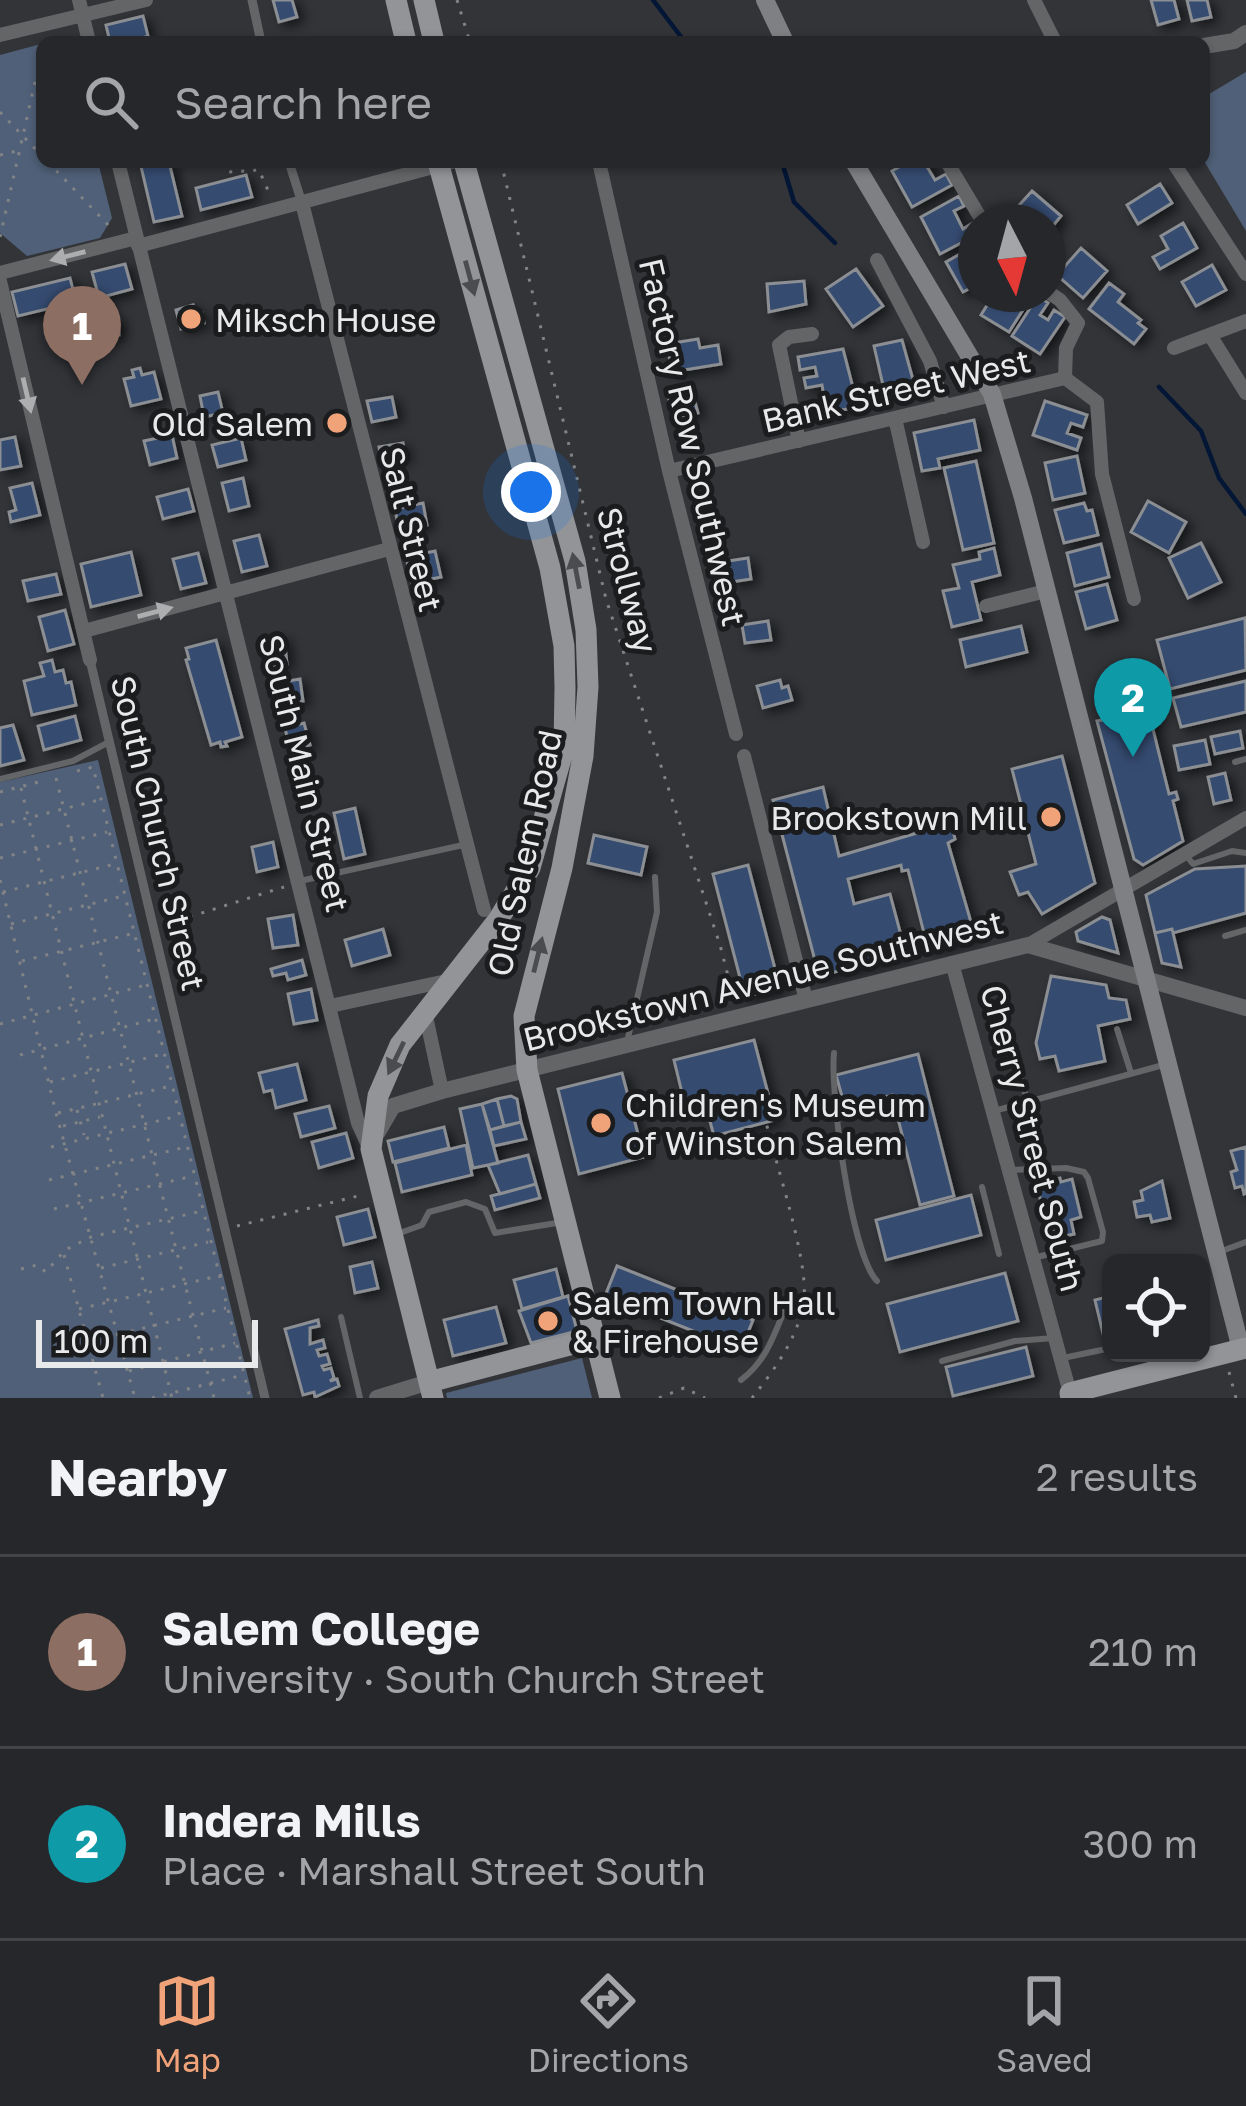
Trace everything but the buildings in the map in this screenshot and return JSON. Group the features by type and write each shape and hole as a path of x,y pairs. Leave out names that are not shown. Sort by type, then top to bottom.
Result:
{"main road":[{"path":"396,0 405,36"},
{"path":"424,0 433,36"},
{"path":"765,0 782,36"},
{"name":"Old Salem Road","path":"370,1149 378,1096 400,1045 499,920 530,868 564,748 564,646 550,568 444,168"},
{"name":"Old Salem Road","path":"466,168 575,561 586,630 588,687 580,775 524,1016 526,1070 558,1223 596,1338 610,1398"},
{"path":"858,168 992,394 1240,1358 1210,1357"},
{"name":"South Main Street","path":"370,1149 431,1390"},
{"path":"431,1390 596,1338"},
{"path":"1070,1396 1170,1362"}],"street":[{"path":"0,35 81,7 146,0"},
{"path":"252,0 260,36"},
{"path":"1034,0 1051,36"},
{"path":"1210,45 1234,41 1246,33"},
{"name":"South Main Street","path":"119,168 358,1123 370,1149"},
{"name":"Salt Street","path":"291,168 484,910"},
{"path":"0,277 274,211 425,168"},
{"name":"Factory Row Southwest","path":"600,168 669,471 736,734"},
{"path":"950,168 972,204"},
{"path":"1177,168 1246,274"},
{"path":"877,260 930,361 944,407"},
{"name":"South Church Street","path":"0,277 265,1398"},
{"path":"1066,308 1078,323 1066,348 1065,378 1097,403 1102,474 1134,599"},
{"path":"1174,348 1246,322"},
{"path":"799,441 779,345 789,337 812,334"},
{"path":"1210,335 1246,393"},
{"name":"Bank Street West","path":"669,471 1065,378"},
{"path":"895,418 923,542"},
{"path":"84,631 389,549"},
{"path":"986,606 1046,591"},
{"path":"744,757 806,1000"},
{"path":"1028,945 1120,888 1245,821"},
{"name":"Brookstown Avenue Southwest","path":"370,1149 393,1106 1028,945 1246,1007"},
{"name":"Cherry Street South","path":"952,963 1070,1396"},
{"name":"Old Salem Road","path":"330,1006 451,980"},
{"path":"425,1012 442,1091"},
{"path":"377,1398 431,1390"}],"lane":[{"path":"0,779 73,761 110,742"},
{"path":"1235,761 1246,759"},
{"path":"1214,837 1232,851 1246,854"},
{"path":"299,881 466,844"},
{"path":"1184,853 1193,864 1232,851"},
{"path":"626,1045 657,912 655,877"},
{"path":"1225,936 1246,930"},
{"path":"1117,1029 1131,1073"},
{"path":"835,1053 839,1143 866,1260 878,1281"},
{"path":"991,1112 1167,1064"},
{"path":"1016,1065 1028,1102"},
{"path":"1006,1170 1084,1172 1099,1214 1102,1241 1030,1258"},
{"path":"982,1187 999,1254"},
{"path":"393,1236 422,1225 429,1212 466,1202 485,1210 495,1234 558,1223"},
{"path":"1216,1254 1246,1241"},
{"path":"741,1380 770,1348 784,1311"},
{"path":"341,1317 360,1398"},
{"path":"942,1361 1015,1341 1054,1338"},
{"path":"1060,1359 1102,1350"}],"path":[{"path":"457,0 468,36"},
{"path":"0,237 36,76"},
{"path":"0,112 36,150"},
{"path":"0,155 19,151"},
{"path":"54,168 110,226"},
{"path":"226,168 228,172 259,170 274,211"},
{"name":"Strollway","path":"502,168 606,599 720,945 735,1004"},
{"path":"93,767 250,1398"},
{"path":"56,777 214,1398"},
{"path":"21,787 171,1396"},
{"path":"0,825 101,800"},
{"path":"0,858 109,831"},
{"path":"3,892 117,863"},
{"path":"0,880 56,1113 134,1398"},
{"path":"20,961 153,928 299,881"},
{"path":"11,924 125,896"},
{"path":"1,1024 147,985"},
{"path":"20,1055 156,1019"},
{"path":"48,1082 165,1054"},
{"path":"56,1113 172,1085"},
{"path":"76,1108 84,1138"},
{"path":"50,1147 180,1115"},
{"path":"60,1127 102,1117"},
{"path":"752,1398 788,1343 804,1297 797,1248 766,1123"},
{"path":"49,1180 188,1146"},
{"path":"54,1209 195,1175"},
{"path":"225,1228 381,1191"},
{"path":"21,1269 37,1265 46,1272 63,1252 92,1238 204,1210"},
{"path":"99,1269 212,1241"},
{"path":"63,1252 104,1398"},
{"path":"79,1309 235,1272"},
{"path":"117,1334 228,1308"},
{"path":"127,1371 237,1342"},
{"path":"1236,1398 1240,1358"},
{"path":"152,1398 245,1374"},
{"path":"659,1398 683,1388 705,1398"}],"shaded area":[{"path":"36,45 36,168 100,168 112,218 100,238 27,256 0,233 0,55"},
{"path":"1246,72 1246,231 1208,168 1210,93"},
{"path":"98,760 253,1398 0,1398 0,782"},
{"path":"582,1358 592,1398 447,1398 446,1393"}],"waterway":[{"path":"653,0 680,36"},
{"path":"784,168 794,202 835,243"},
{"path":"1159,387 1201,431 1219,478 1246,514"}],"place":[{"name":"Miksch House","path":"191,319"},
{"name":"Salem College","path":"82,385"},
{"name":"Old Salem","path":"337,423"},
{"name":"Indera Mills","path":"1133,757"},
{"name":"Brookstown Mill","path":"1051,817"},
{"name":"Children's Museum of Winston Salem","path":"601,1123"},
{"name":"Salem Town Hall & Firehouse","path":"548,1321"}]}
